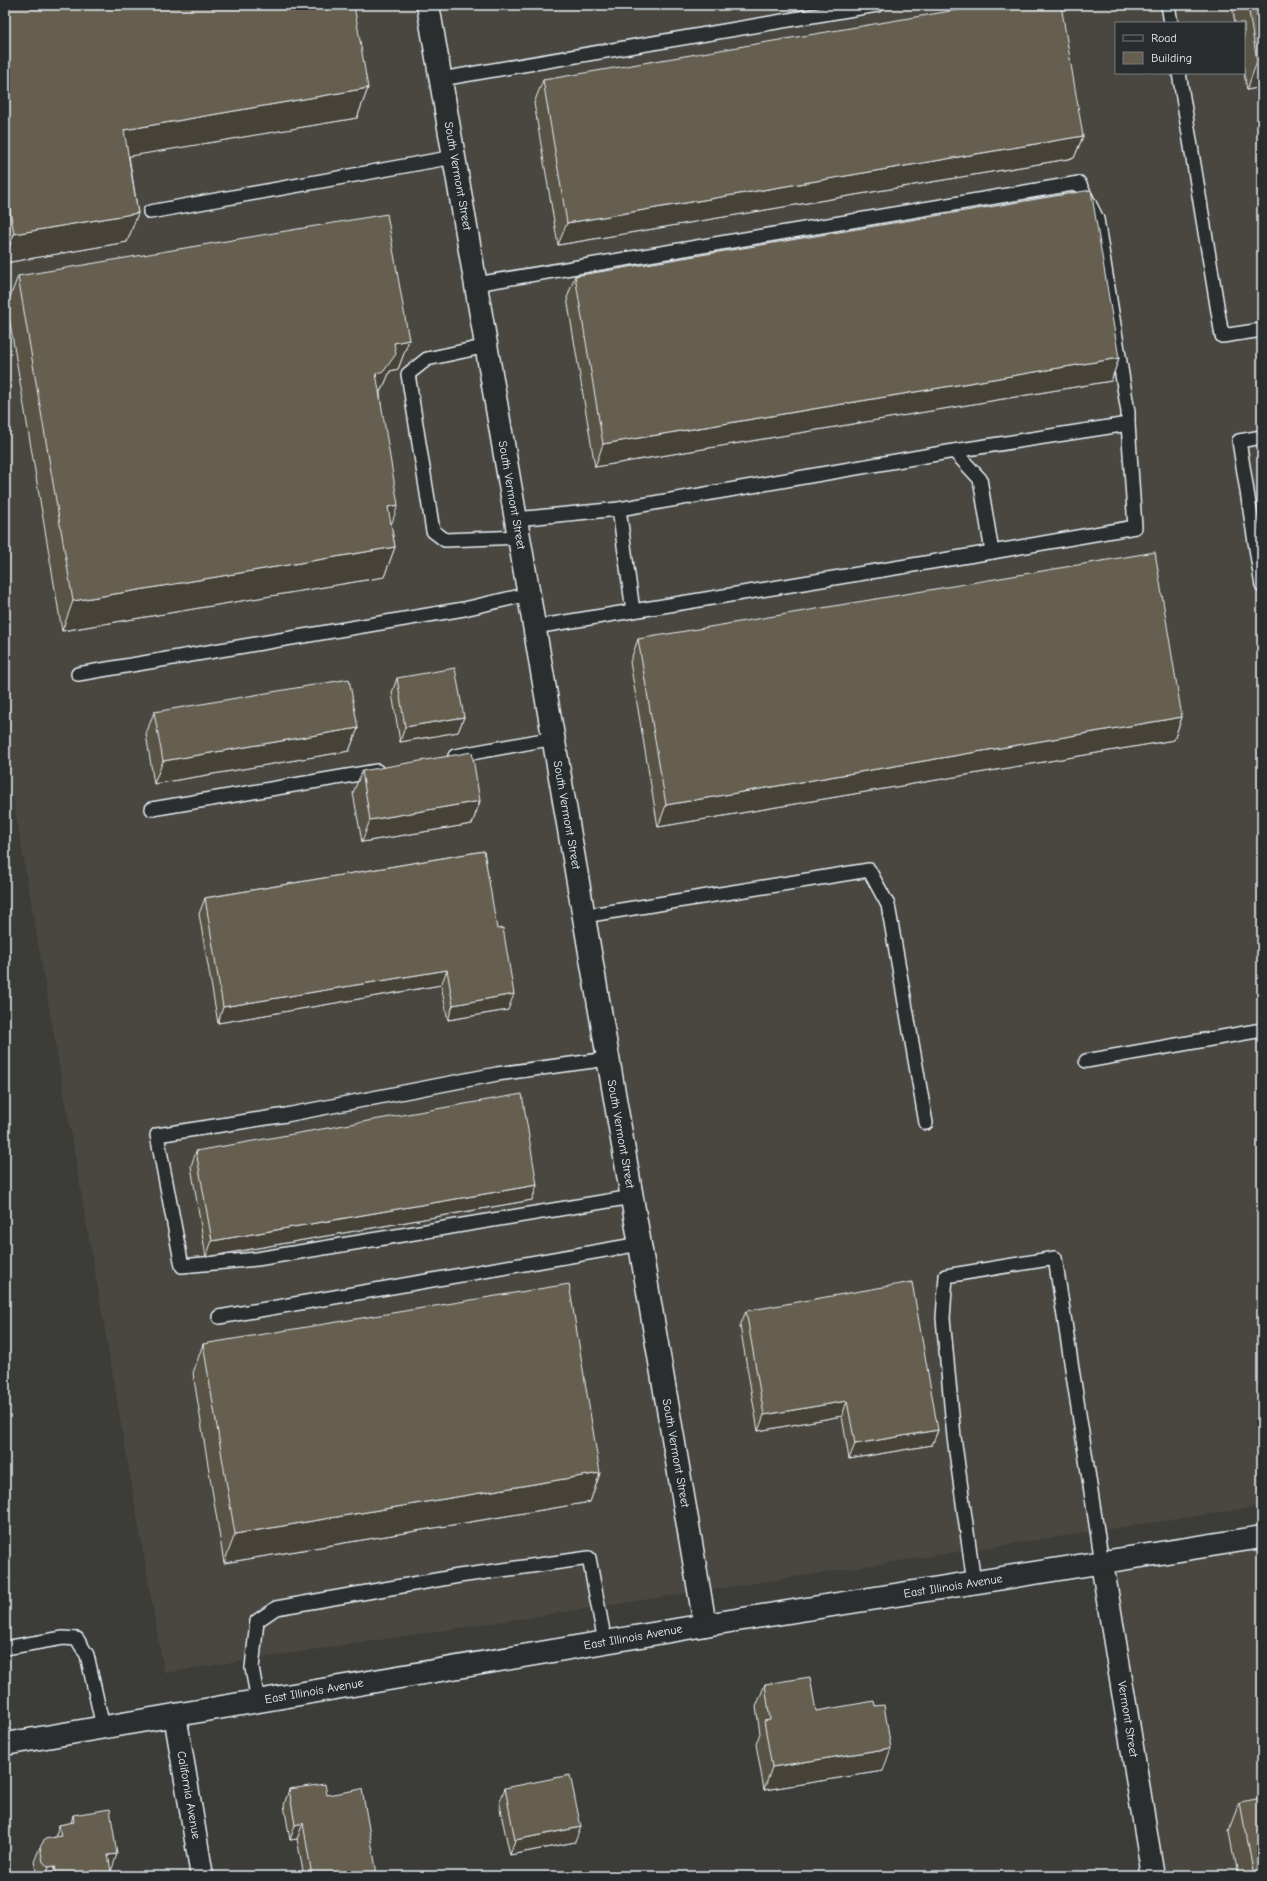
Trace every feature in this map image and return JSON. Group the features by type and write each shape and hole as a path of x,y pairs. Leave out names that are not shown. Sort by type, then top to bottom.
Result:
{"street":[{"name":"South Vermont Street","path":"428,5 705,1624"},
{"name":"East Illinois Avenue","path":"5,1744 705,1624 1262,1537"},
{"name":"Vermont Street","path":"1102,1563 1153,1876"},
{"name":"California Avenue","path":"175,1715 202,1876"}],"lane":[{"path":"441,79 877,5"},
{"path":"1168,5 1171,22"},
{"path":"1179,74 1222,336 1262,330"},
{"path":"150,212 454,157"},
{"path":"476,284 1079,183 1097,219 1128,412 1136,527 535,627"},
{"path":"486,346 427,359 408,374 433,531 445,540 954,451 1128,424"},
{"path":"1262,437 1238,441 1262,586"},
{"path":"954,451 980,479 992,552"},
{"path":"619,509 633,611"},
{"path":"78,674 464,609 529,594"},
{"path":"439,759 554,738"},
{"path":"152,809 386,769"},
{"path":"584,916 869,870 888,905 926,1123"},
{"path":"1086,1061 1262,1030"},
{"path":"608,1059 497,1074 286,1115 157,1135 182,1266 257,1259 632,1197"},
{"path":"219,1317 640,1244"},
{"path":"974,1583 954,1437 943,1318 946,1276 1055,1258 1102,1563"},
{"path":"258,1701 252,1668 257,1621 276,1608 459,1576 589,1558 605,1642"},
{"path":"5,1648 63,1638 77,1639 87,1655 103,1727"}],"shaded area":[{"path":"5,5 1262,5 1262,1506 164,1673 5,752"},
{"path":"1262,1537 1262,1876 1153,1876 1102,1563"}],"building":[{"path":"5,5 354,5 368,88 124,130 138,213 14,234 5,181"},
{"path":"986,5 1061,5 1083,136 567,223 543,80"},
{"path":"1248,5 1262,5 1262,60 1257,61"},
{"path":"1091,190 1119,358 603,444 575,276"},
{"path":"387,214 409,340 394,343 396,354 384,371 376,373 398,505 388,507 395,547 73,601 18,276"},
{"path":"1155,552 1182,717 666,805 638,639"},
{"path":"455,668 464,717 405,727 397,678"},
{"path":"349,679 358,728 163,761 154,712"},
{"path":"472,752 480,801 370,820 362,771"},
{"path":"484,851 497,929 503,928 514,994 453,1005 447,970 223,1007 205,898"},
{"path":"522,1094 537,1185 212,1241 196,1151"},
{"path":"912,1282 938,1430 855,1444 847,1401 764,1415 746,1311"},
{"path":"569,1284 600,1473 235,1534 203,1344"},
{"path":"810,1677 816,1711 874,1701 875,1706 884,1705 891,1748 772,1767 764,1721 770,1720 765,1684"},
{"path":"570,1775 581,1827 515,1840 505,1788"},
{"path":"325,1784 327,1795 362,1789 377,1874 366,1876 312,1876 303,1823 295,1825 289,1789"},
{"path":"1262,1799 1262,1876 1253,1876 1240,1803"},
{"path":"110,1809 117,1854 108,1855 112,1876 57,1876 55,1866 49,1867 43,1862 40,1847 45,1839 61,1836 59,1825 74,1822 73,1815"}]}
